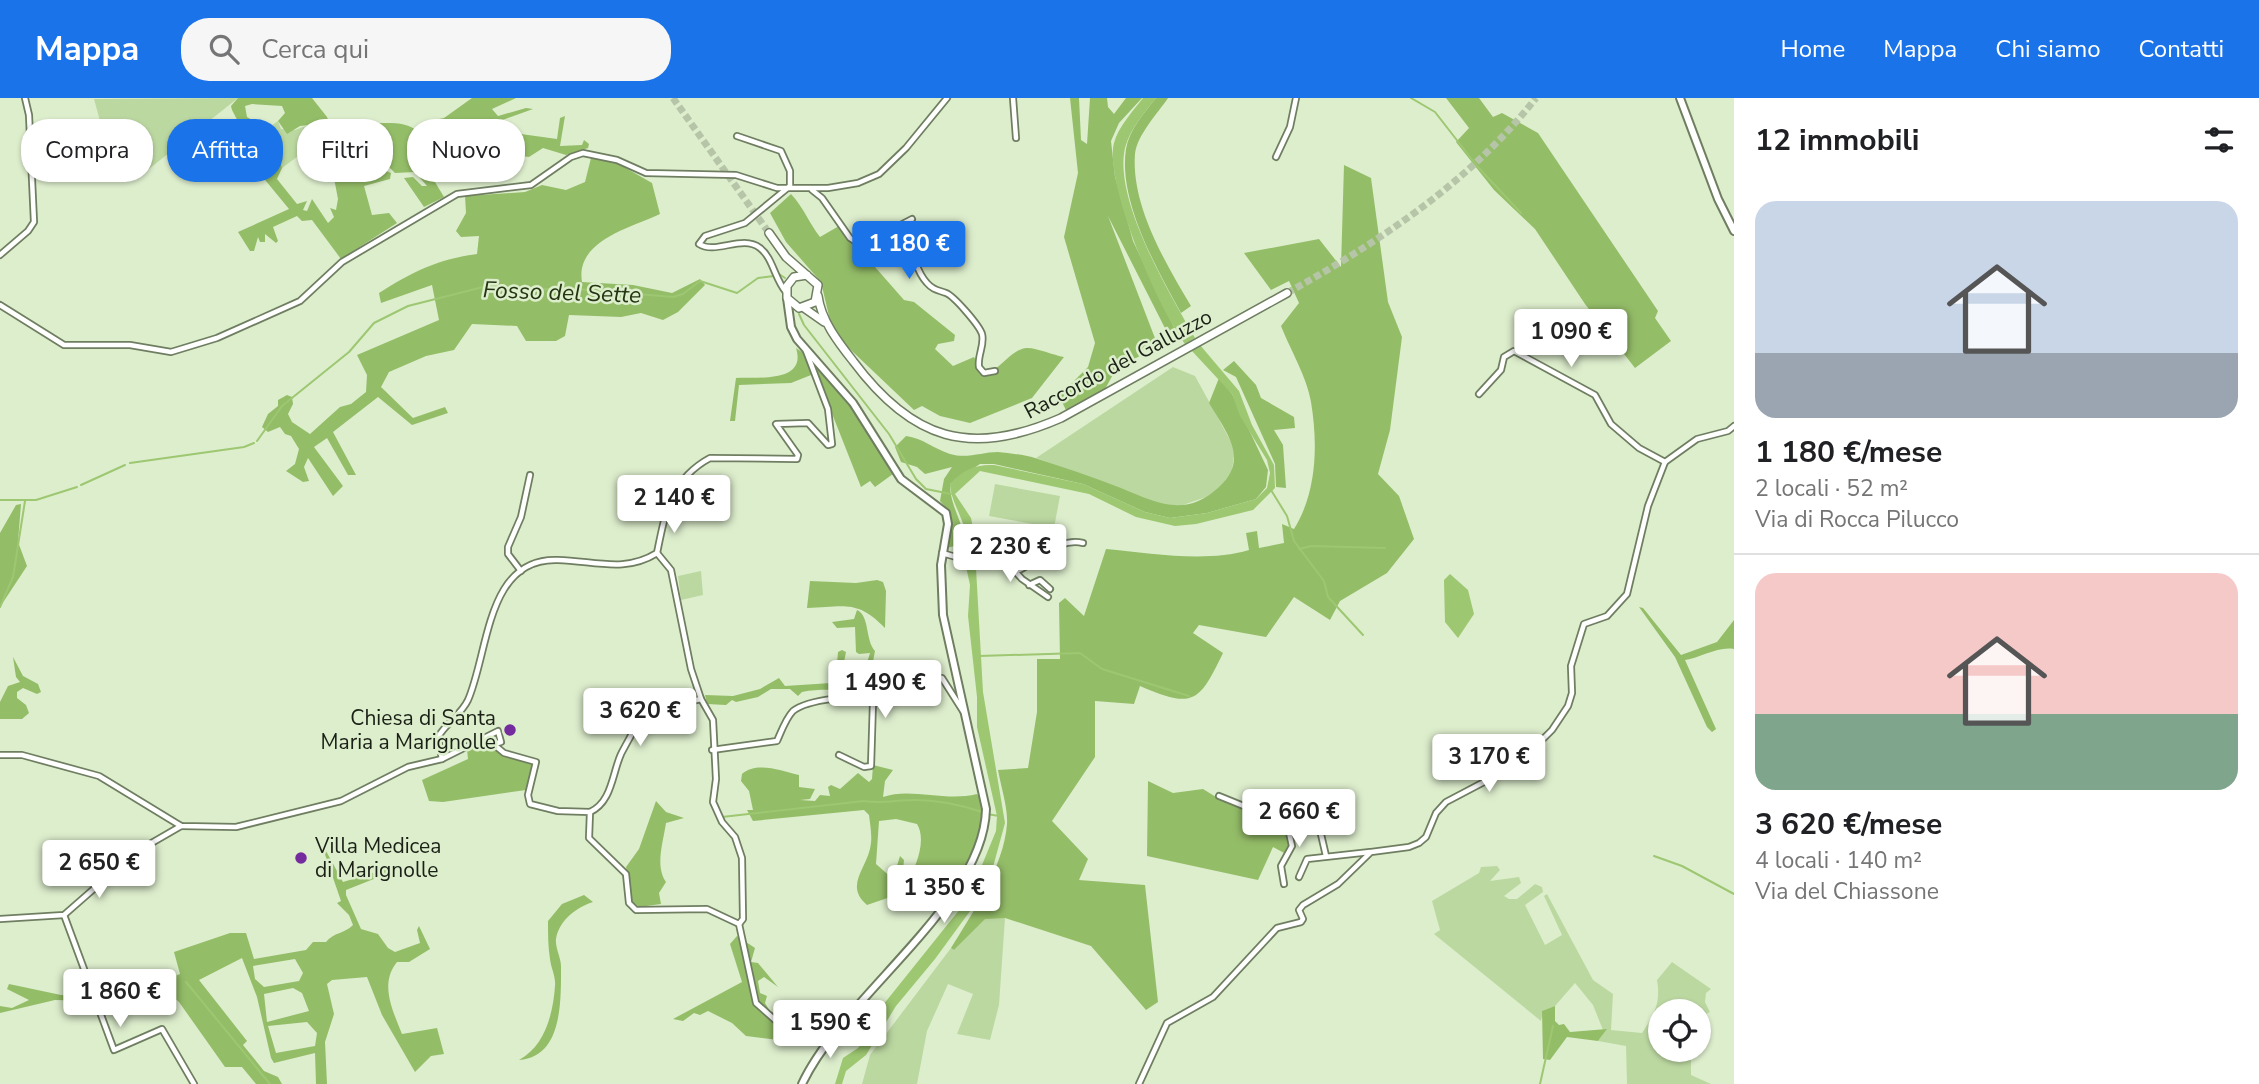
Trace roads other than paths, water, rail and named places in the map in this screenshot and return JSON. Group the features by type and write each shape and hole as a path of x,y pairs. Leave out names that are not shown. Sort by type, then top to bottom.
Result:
{"main road":[{"path":"1680,98 1718,199 1734,232"},
{"path":"769,233 786,257 818,285 818,296 812,305 789,316"},
{"path":"786,257 790,280 787,295 792,330 806,351 853,403 901,479 946,513 948,524 942,553 943,615 986,809 985,829 975,856 951,897 825,1044 802,1084"},
{"path":"790,280 807,275"},
{"name":"Raccordo del Galluzzo","path":"802,308 817,315 882,397 910,420 933,430 982,440 1026,433 1061,418 1287,293"},
{"path":"787,295 802,308"},
{"name":"Raccordo del Galluzzo","path":"818,296 822,314 833,333"}],"street":[{"path":"0,255 28,231 34,222 29,115 24,98"},
{"path":"0,305 64,345 130,345 171,352 217,338 300,301 342,262 457,194 531,185 563,162 583,153 617,160 646,173 736,176 771,188 790,186 811,190 858,183 879,174 906,148 947,98"},
{"path":"1013,98 1016,138"},
{"path":"1276,157 1290,127 1296,98"},
{"path":"737,136 781,151 790,172 790,186"},
{"path":"787,295 764,252 757,246 741,243 705,247 699,244 705,236 745,223 790,186"},
{"path":"811,190 822,198 850,238 856,242 912,219"},
{"path":"890,230 913,251 923,280 938,292 946,293 969,315 982,335 979,367 984,373 995,372"},
{"path":"775,277 790,280"},
{"path":"657,554 672,493 679,481 701,463 710,458 797,459 797,455 776,429 778,424 808,423 828,444 832,444 828,409 806,351"},
{"path":"1479,394 1500,370 1504,358 1514,351 1595,395 1611,424 1639,448 1665,462"},
{"path":"1299,877 1307,859 1371,852 1419,843 1426,837 1436,813 1446,802 1484,782 1531,751 1552,730 1572,693 1571,666 1584,624 1607,616 1629,591 1648,506 1665,462 1698,439 1728,432 1734,426"},
{"path":"521,570 508,554 508,547 521,517 530,475"},
{"path":"1017,571 1054,548 1076,541 1083,543"},
{"path":"942,553 956,557 1000,555 1029,585 1048,597"},
{"path":"442,759 439,734 467,702 500,594 521,570 546,560 634,565 657,554"},
{"path":"657,554 671,570 678,612 701,699 713,720 715,807 734,836 742,858 743,919 739,924"},
{"path":"1029,585 1043,580 1050,589"},
{"path":"712,750 777,741 792,712 802,707 848,696 875,698 887,691 898,698 909,697 942,678 965,715"},
{"path":"486,738 504,753 536,762 528,795 530,804 564,812 590,812 600,805 609,791 622,754 640,723 648,698 653,695 692,701 701,699"},
{"path":"839,755 864,767 871,766 875,698"},
{"path":"0,755 22,755 99,776 181,826 236,827 341,801 408,767 442,759 486,738 485,735 498,731 501,742 494,744"},
{"path":"1219,796 1320,830 1326,856"},
{"path":"590,812 589,838 626,874 629,903 636,910 707,909 739,924"},
{"path":"1284,884 1281,866 1292,846 1286,819"},
{"path":"0,919 64,915 136,852 181,826"},
{"path":"1139,1084 1167,1023 1213,997 1278,928 1301,922 1303,919 1299,910 1303,905 1338,884 1371,852"},
{"path":"64,915 114,1050 162,1030 194,1084"},
{"path":"739,924 756,1003 775,1020 825,1044"}],"waterway":[{"path":"1411,98 1435,112 1477,166 1521,213"},
{"name":"Fosso del Sette","path":"779,274 785,278"},
{"name":"Fosso del Sette","path":"257,441 282,406 349,352 374,323 408,306 487,286 506,292 565,288 673,297 683,294 700,281 737,293 758,278 774,276"},
{"name":"Fosso del Sette","path":"799,314 804,325 889,434 916,479 926,489 951,494"},
{"name":"Fosso del Sette","path":"130,463 244,447 254,443"},
{"name":"Fosso del Sette","path":"81,485 125,465"},
{"name":"Fosso del Sette","path":"0,500 36,500 77,487"},
{"path":"1271,490 1287,516 1294,541 1324,581 1328,597 1363,635"},
{"path":"0,607 13,577 25,501"},
{"path":"1299,549 1311,546 1385,548"},
{"path":"979,656 1080,653 1102,669 1189,696"},
{"path":"722,817 864,801 915,800 949,803 982,812"},
{"path":"987,814 999,816"},
{"path":"1654,856 1682,866 1734,894"},
{"path":"186,982 270,1084"},
{"path":"1540,1084 1553,1026"}],"tunnel":[{"path":"673,98 769,233"},
{"path":"1287,293 1355,253 1421,208 1482,157 1536,98"}],"place":[{"name":"Chiesa di Santa Maria a Marignolle","path":"510,730"},
{"name":"Villa Medicea di Marignolle","path":"301,858"}]}
